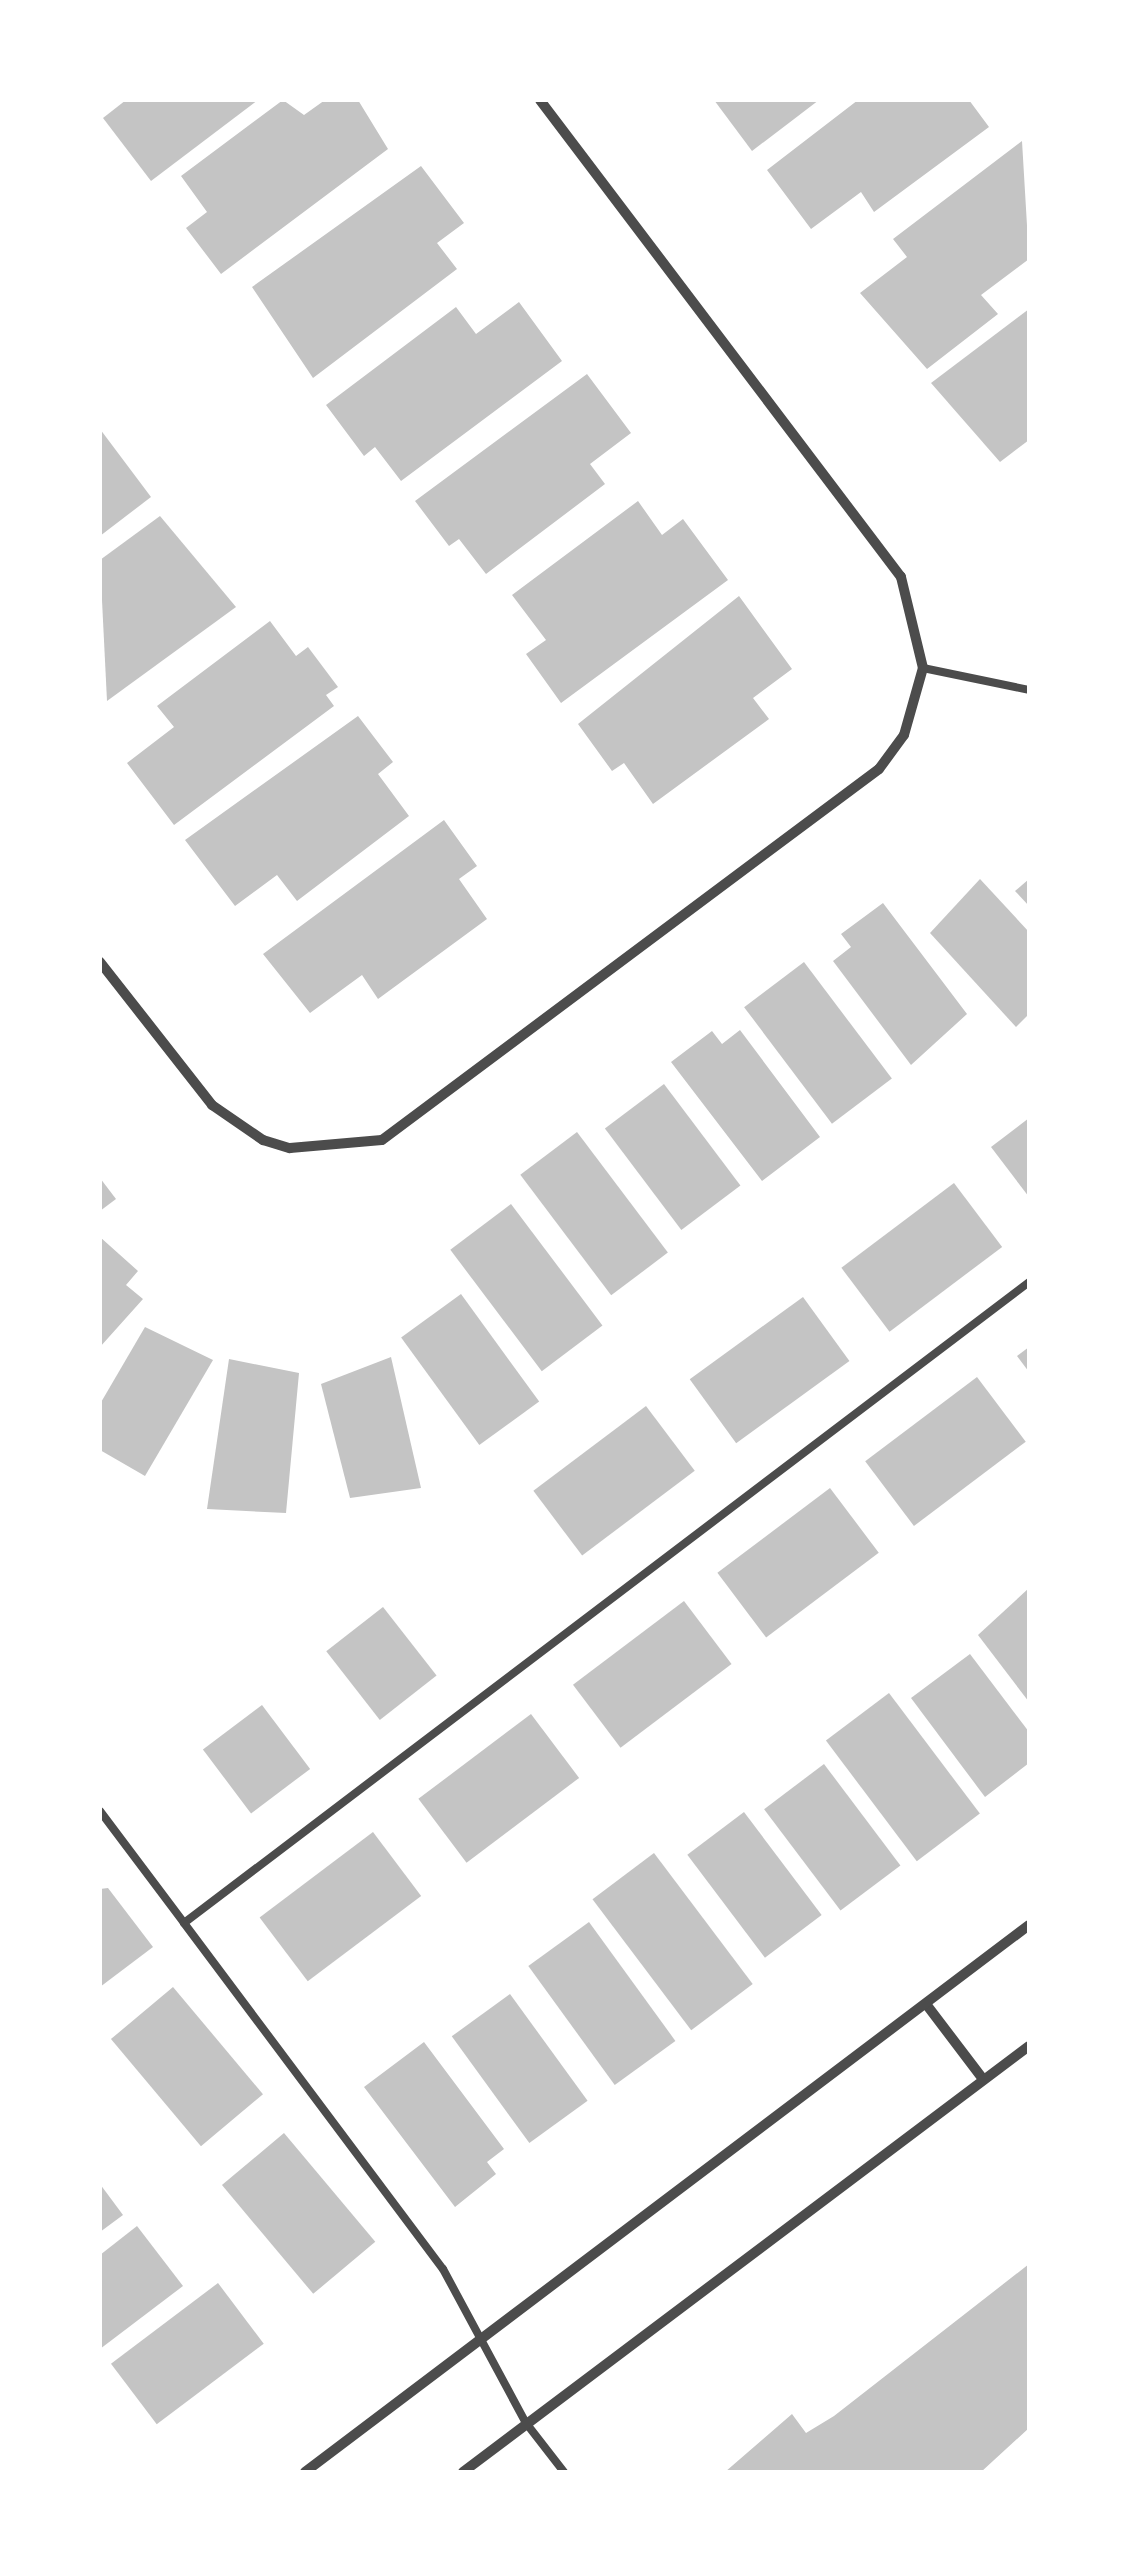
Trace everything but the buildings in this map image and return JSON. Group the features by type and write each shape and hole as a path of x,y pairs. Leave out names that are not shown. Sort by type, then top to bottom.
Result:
{"street":[{"path":"100,962 212,1105 262,1140 290,1148 382,1140 879,770 904,735 924,668 901,577 540,100"},
{"path":"306,2472 1029,1925"},
{"path":"926,2004 983,2080"},
{"path":"463,2472 1029,2046"}],"lane":[{"path":"924,668 1029,690"},
{"path":"184,1923 1029,1282"},
{"path":"100,1811 443,2269 484,2338 526,2423 564,2472"}]}
